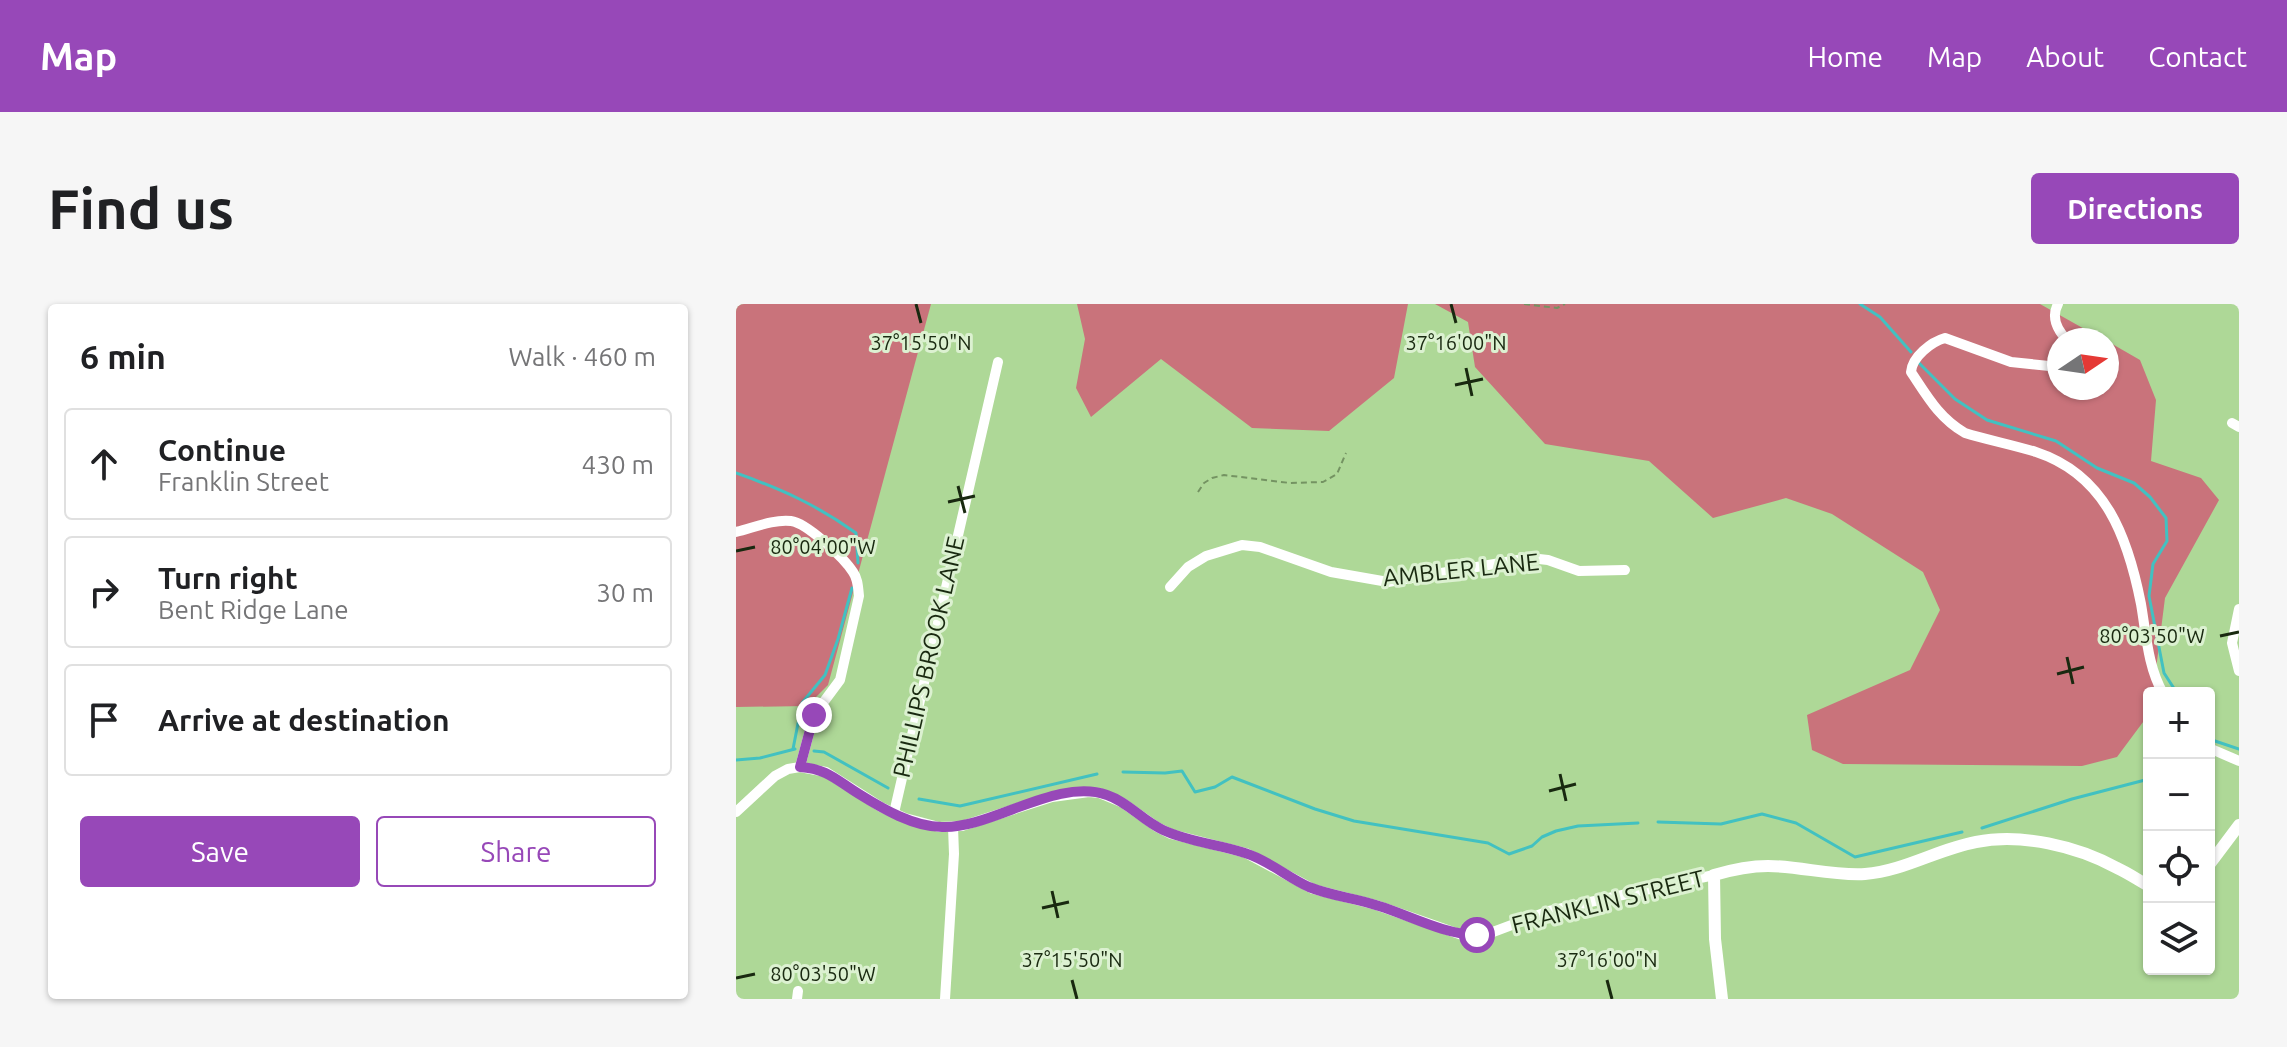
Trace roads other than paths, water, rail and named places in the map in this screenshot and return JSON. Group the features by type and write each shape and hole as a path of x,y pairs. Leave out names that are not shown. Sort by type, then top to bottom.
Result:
{"street":[{"path":"2058,304 2054,313 2059,328"},
{"path":"2047,366 2011,362 1945,338 1935,341 1913,361 1911,372 1934,408 1952,426 1965,433 2052,459 2082,476 2096,490 2107,506 2137,583 2154,675 2160,687"},
{"name":"PHILLIPS BROOK LANE","path":"894,813 998,362"},
{"path":"736,532 777,522 808,527 848,566 856,578 859,596 840,680 814,715 800,767 775,776 736,812"},
{"name":"AMBLER LANE","path":"1170,587 1188,567 1206,556 1242,545 1260,547 1331,572 1388,582 1530,558 1548,560 1579,571 1625,570"},
{"path":"2239,609 2232,643 2239,671"},
{"path":"2215,751 2239,761"},
{"name":"FRANKLIN STREET","path":"800,767 826,772 894,813 934,827 953,827 1052,797 1079,792 1099,793 1123,803 1171,834 1246,853 1313,889 1376,905 1462,935 1493,932 1549,911 1753,867 1866,874 1887,871 1976,842 2014,839 2048,844 2095,857 2143,883"},
{"path":"2215,857 2239,825"},
{"path":"945,999 953,827"},
{"path":"1714,875 1715,939 1722,999"}],"waterway":[{"path":"1860,304 1880,317 1911,352"},
{"path":"1918,362 1955,399 1987,420 2056,441 2097,468 2134,483 2150,497 2166,518 2167,541 2153,564 2149,596 2164,673 2173,687"},
{"path":"736,473 798,498 856,533 858,563"},
{"path":"793,749 802,703 825,675 852,588"},
{"path":"2215,741 2239,749"},
{"path":"736,760 760,758 795,749"},
{"path":"814,751 824,752 888,788"},
{"path":"1123,772 1182,771 1195,792 1215,787 1232,777 1354,821 1488,843 1509,854 1532,846 1556,831 1578,826 1638,823"},
{"path":"919,799 960,806 1097,774"},
{"path":"1982,828 2143,781"},
{"path":"1658,822 1721,824 1762,814 1796,823 1855,857 1962,832"}]}
